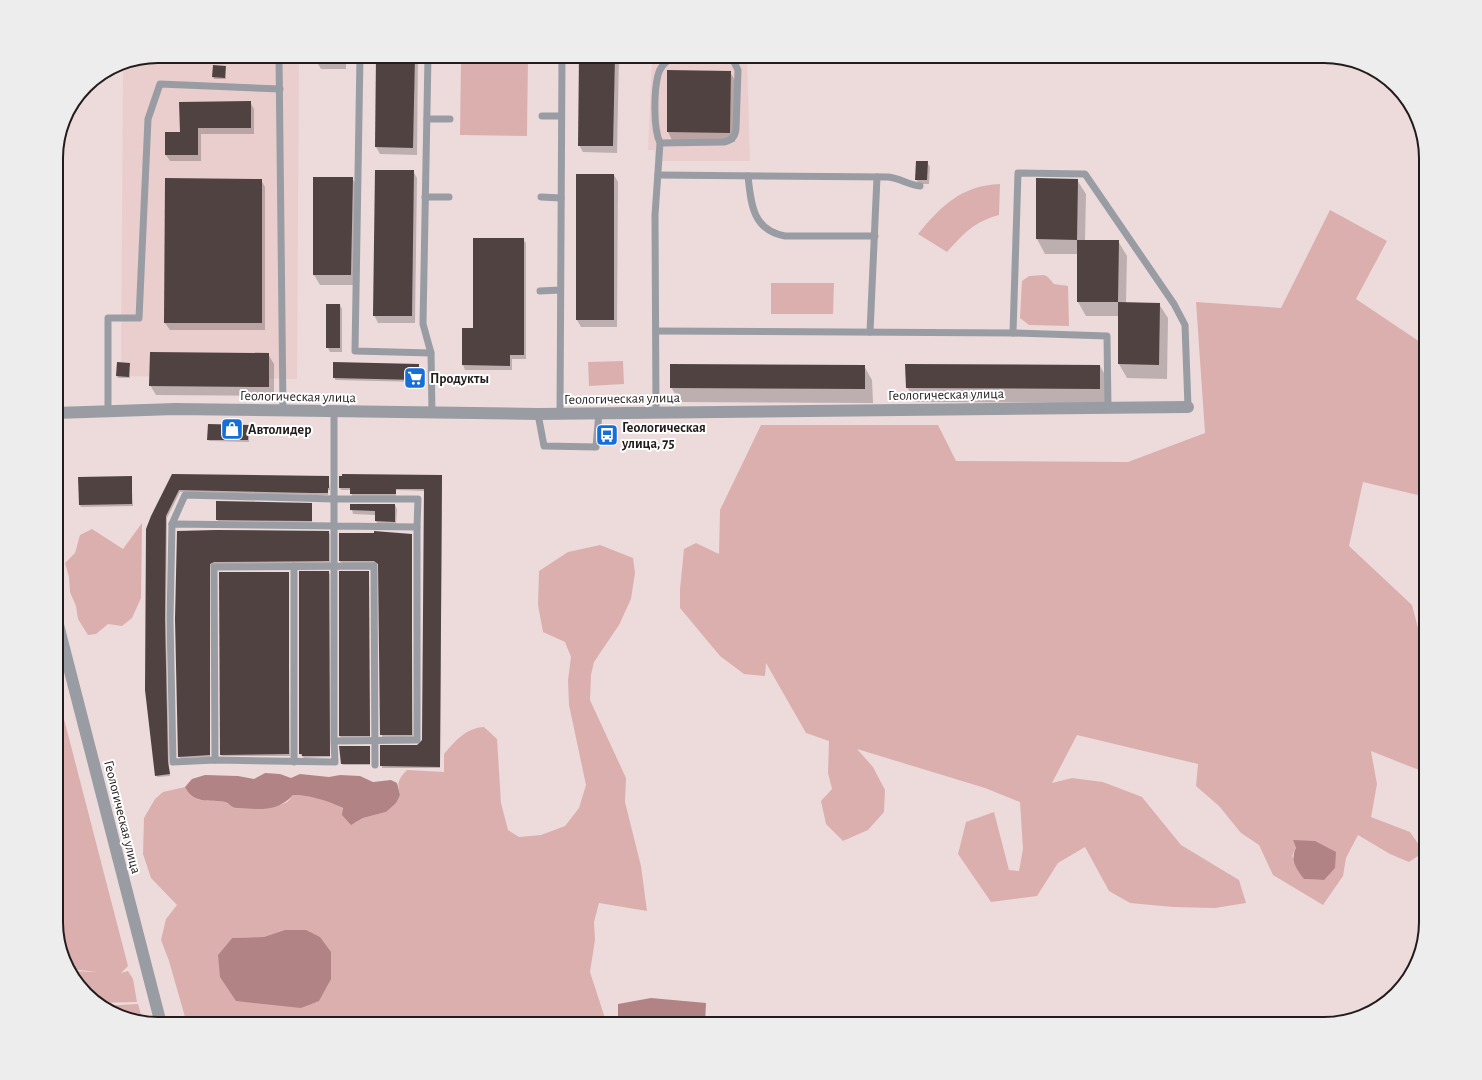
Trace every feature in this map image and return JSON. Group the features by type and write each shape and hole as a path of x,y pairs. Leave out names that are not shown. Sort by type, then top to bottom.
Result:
{"street":[{"name":"Геологическая улица","path":"63,413 175,409 560,414 598,412 1188,407"},
{"name":"Геологическая улица","path":"63,644 159,1017"}],"lane":[{"path":"279,63 283,410"},
{"path":"360,63 355,351 431,353"},
{"path":"428,63 423,324 431,353 432,413"},
{"path":"560,414 562,63"},
{"path":"656,412 655,214 660,143 656,134 656,84 658,74 664,63"},
{"path":"660,143 724,142 731,140 735,135 736,129 738,70 734,63"},
{"path":"108,411 108,318 139,318 148,119 160,84 280,89"},
{"path":"542,116 561,116"},
{"path":"426,119 450,119"},
{"path":"1013,332 1018,173 1085,174 1174,304 1185,325 1188,407"},
{"path":"658,175 894,177 908,185 920,186"},
{"path":"748,176 750,200 756,216 763,227 774,234 785,236 875,236"},
{"path":"870,332 877,177"},
{"path":"425,197 449,197"},
{"path":"541,197 561,198"},
{"path":"540,290 560,290"},
{"path":"656,332 1013,332 1107,336 1108,408"},
{"path":"334,411 334,499 334,525 334,566 334,741 334,762 215,760 173,762 170,619 172,524 185,495 334,499 418,499 417,740 334,741"},
{"path":"538,414 544,446 596,447 598,412"},
{"path":"172,524 417,527"},
{"path":"294,566 294,762"},
{"path":"215,760 214,567 374,566 375,765"}],"shaded area":[{"path":"158,63 299,63 297,379 116,376 117,362 121,362 123,70 134,66"},
{"path":"461,63 528,63 527,136 460,135"},
{"path":"652,63 747,63 750,161 655,161 655,150 648,150"},
{"path":"1000,184 999,215 983,221 970,229 947,252 918,234 935,214 953,199 974,189"},
{"path":"1330,210 1387,241 1356,299 1419,341 1419,495 1363,482 1349,546 1412,605 1419,632 1419,770 1371,751 1377,784 1371,817 1410,832 1419,845 1419,855 1409,862 1390,854 1358,835 1346,858 1343,876 1323,905 1273,875 1259,845 1241,833 1219,806 1196,786 1198,764 1077,735 1052,783 1072,778 1103,782 1142,797 1181,845 1239,880 1246,903 1215,908 1173,907 1130,903 1109,891 1085,847 1058,863 1037,896 991,902 958,854 966,822 994,812 1009,870 1019,871 1023,849 1020,802 985,788 857,749 873,767 885,790 884,812 868,830 843,841 826,824 821,801 832,789 828,773 829,741 806,733 766,663 765,676 744,674 720,656 680,608 680,589 684,549 696,543 719,554 720,510 761,425 938,425 956,461 1128,462 1205,433 1196,302 1281,308","holes":["1293,840 1324,880 1304,879 1292,856 1296,848"]},
{"path":"1044,275 1054,284 1068,286 1069,326 1029,325 1020,318 1022,281 1029,276"},
{"path":"771,283 834,283 833,314 771,314"},
{"path":"623,361 624,384 589,386 588,362"},
{"path":"142,523 141,598 132,618 122,626 108,624 96,634 88,635 78,619 76,606 70,592 69,577 65,563 75,553 80,535 92,529 123,549"},
{"path":"600,545 633,558 635,573 631,599 619,625 594,662 591,675 590,700 626,778 625,802 641,866 647,911 599,903 594,922 595,940 590,972 604,1017 185,1017 169,961 161,940 166,919 177,905 151,878 143,854 144,818 155,799 163,792 185,787 192,797 202,800 225,802 235,808 261,808 276,806 287,802 293,795 312,797 331,802 342,808 355,823 363,818 386,812 400,795 399,781 407,770 444,772 444,754 448,749 467,732 484,727 497,739 501,803 508,830 519,837 541,835 565,826 579,808 586,785 569,705 568,680 571,657 565,642 543,632 538,605 539,571 568,552","holes":["264,937 218,955 232,938"]},
{"path":"63,715 128,966 121,973 128,971 133,979 137,1002 108,1003 87,985 77,971 98,972 76,970 66,946 63,928"},
{"path":"265,773 280,774 291,778 300,774 329,777 340,775 360,776 373,782 391,780 397,783 400,795 396,803 386,812 363,818 351,825 342,815 343,808 313,797 293,795 280,805 266,809 236,808 225,802 197,799 188,793 185,787 192,779 205,775 238,776 254,779"},
{"path":"1293,840 1315,841 1336,852 1335,868 1324,880 1304,879 1294,861 1294,853 1296,848"},
{"path":"285,930 306,930 320,937 331,952 331,979 319,1001 301,1008 236,1001 220,977 218,955 232,938 264,937"},
{"path":"651,998 706,1003 705,1017 618,1017 618,1004"},
{"path":"138,1004 141,1015 128,1012 113,1005"}],"building":[{"path":"376,63 415,63 413,148 375,147"},
{"path":"579,63 615,63 613,146 578,146"},
{"path":"213,65 226,66 225,78 212,77"},
{"path":"667,70 731,71 730,133 667,132"},
{"path":"251,101 251,128 198,128 198,155 165,155 165,132 180,132 179,102"},
{"path":"916,161 928,161 927,180 915,180"},
{"path":"375,170 414,170 412,316 373,316"},
{"path":"576,174 614,174 614,320 576,320"},
{"path":"313,177 353,177 351,275 313,275"},
{"path":"165,178 262,179 262,323 164,323"},
{"path":"1036,178 1078,179 1077,240 1036,239"},
{"path":"473,238 524,238 524,355 510,355 510,366 462,365 462,328 473,328"},
{"path":"1077,240 1119,240 1118,302 1077,302"},
{"path":"1118,302 1160,303 1159,365 1118,364"},
{"path":"326,304 340,304 340,348 326,348"},
{"path":"150,352 269,353 269,387 149,386"},
{"path":"117,362 130,363 129,377 116,376"},
{"path":"333,362 419,364 419,380 333,378"},
{"path":"670,364 865,365 865,389 670,388"},
{"path":"905,364 1100,365 1100,389 906,388"},
{"path":"208,424 249,425 248,440 207,440"},
{"path":"172,474 329,476 329,488 328,493 179,490 166,516 165,619 168,762 170,774 155,776 145,690 146,529"},
{"path":"342,474 442,475 440,767 380,766 380,745 417,745 422,740 424,489 396,489 396,494 350,494 350,488 339,488 339,476 342,476"},
{"path":"132,476 132,504 79,505 78,477"},
{"path":"216,501 312,503 312,521 216,520"},
{"path":"350,504 395,504 395,522 375,521 375,511 350,510"},
{"path":"177,531 329,531 329,561 214,562 210,564 210,755 178,757 175,619"},
{"path":"374,531 412,534 412,735 380,735 378,564 374,561 339,561 339,533 374,533"},
{"path":"299,571 329,571 330,756 302,756 302,754 299,754"},
{"path":"339,571 369,571 370,736 339,736"},
{"path":"219,572 289,572 289,754 220,755"},
{"path":"339,746 370,746 370,764 341,764"}],"place":[{"name":"Продукты","path":"415,378"},
{"name":"Автолидер","path":"232,429"},
{"name":"Геологическая улица, 75","path":"607,435"}]}
